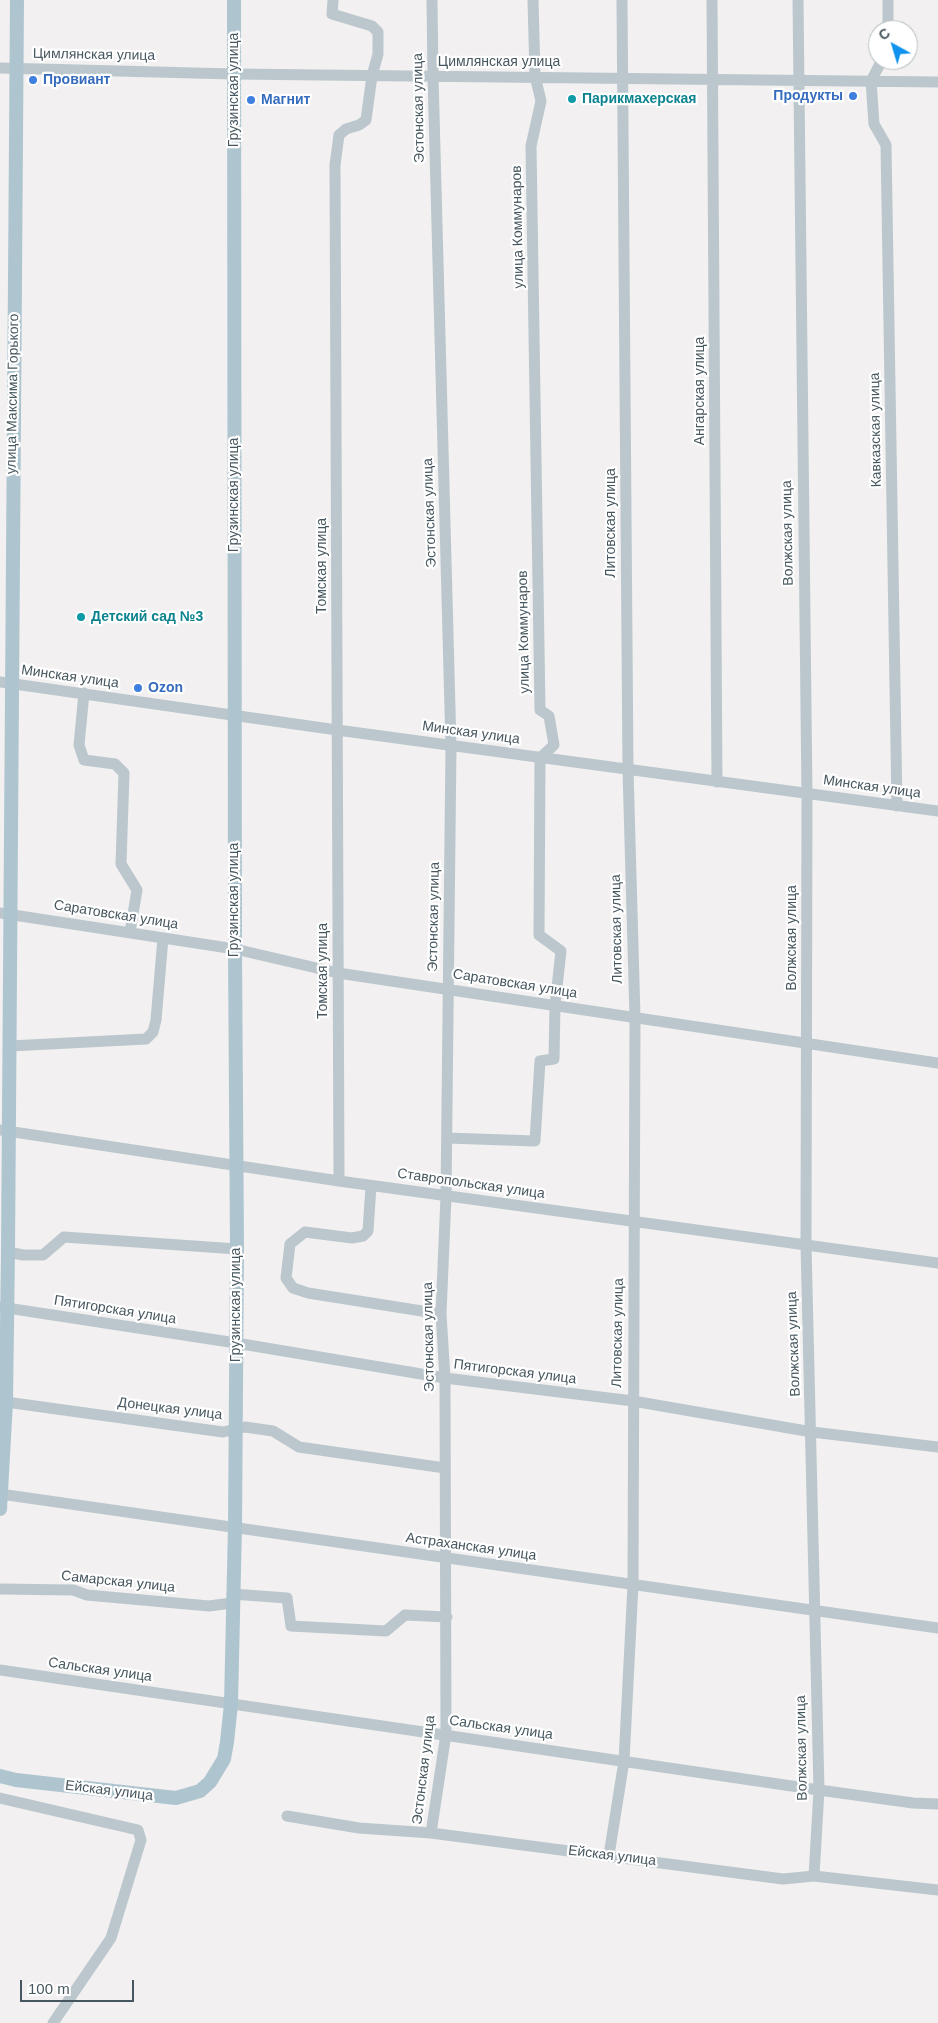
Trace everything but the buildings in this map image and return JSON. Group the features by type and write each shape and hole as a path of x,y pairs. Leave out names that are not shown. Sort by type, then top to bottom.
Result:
{"main road":[{"name":"улица Максима Горького","path":"0,1508 6,1402 4,1308 8,1252 4,1130 10,1046 5,913 5,683 17,0"},
{"name":"Грузинская улица","path":"200,1790 210,1782 224,1759 231,1704 235,1526 237,1249 234,950 234,0"},
{"path":"0,1776 16,1780"},
{"name":"Ейская улица","path":"16,1780 176,1798 200,1790"},
{"path":"0,1784 16,1780"}],"street":[{"name":"Томская улица","path":"333,0 332,14 372,26 378,32 378,54 372,76 366,120 359,125 346,129 339,135 336,148 339,1181"},
{"name":"Эстонская улица","path":"431,1833 446,1734 446,1378 440,1314 446,1196 451,746 432,0"},
{"name":"улица Коммунаров","path":"533,0 536,76 541,101 531,146 540,710 549,716 554,745 540,758"},
{"name":"Литовская улица","path":"609,1855 624,1761 633,1585 632,1401 635,1222 635,1017 628,770 622,0"},
{"name":"Ангарская улица","path":"712,0 717,782"},
{"name":"Волжская улица","path":"798,0 806,794 806,1245 812,1432 819,1790 814,1876"},
{"path":"888,0 888,20"},
{"name":"Цимлянская улица","path":"0,68 234,74 938,82"},
{"path":"871,81 877,70"},
{"name":"Кавказская улица","path":"871,81 874,124 886,145 897,806"},
{"name":"Минская улица","path":"5,683 451,746 938,811"},
{"path":"84,694 78,745 84,760 115,764 124,773 121,864 137,890 130,932"},
{"path":"447,1138 535,1141 540,1061 554,1059 555,1005 561,951 538,935 540,758"},
{"name":"Саратовская улица","path":"5,913 234,950 338,972 938,1063"},
{"path":"10,1046 146,1039 154,1032 163,938"},
{"name":"Ставропольская улица","path":"4,1130 371,1186 938,1263"},
{"path":"371,1186 368,1231 363,1236 352,1238 305,1232 290,1244 286,1278 293,1288 308,1293 440,1314"},
{"path":"8,1252 23,1255 43,1255 64,1237 237,1249"},
{"name":"Пятигорская улица","path":"4,1308 446,1378 632,1401 812,1432 938,1447"},
{"name":"Донецкая улица","path":"6,1402 223,1432 245,1428 273,1431 299,1447 445,1468"},
{"name":"Астраханская улица","path":"0,1494 235,1526 445,1558 938,1628"},
{"name":"Самарская улица","path":"0,1589 73,1590 87,1596 208,1606 232,1599 287,1598 291,1626 386,1632 405,1615 447,1617"},
{"name":"Сальская улица","path":"0,1670 819,1790 913,1803 938,1804"},
{"path":"0,1798 138,1830 141,1840 111,1938 53,2023"},
{"name":"Ейская улица","path":"287,1816 359,1828 431,1833 783,1879 814,1876 938,1890"}],"place":[{"name":"Провиант","path":"33,80"},
{"name":"Продукты","path":"853,96"},
{"name":"Парикмахерская","path":"572,99"},
{"name":"Магнит","path":"251,100"},
{"name":"Детский сад №3","path":"81,617"},
{"name":"Ozon","path":"138,688"}]}
